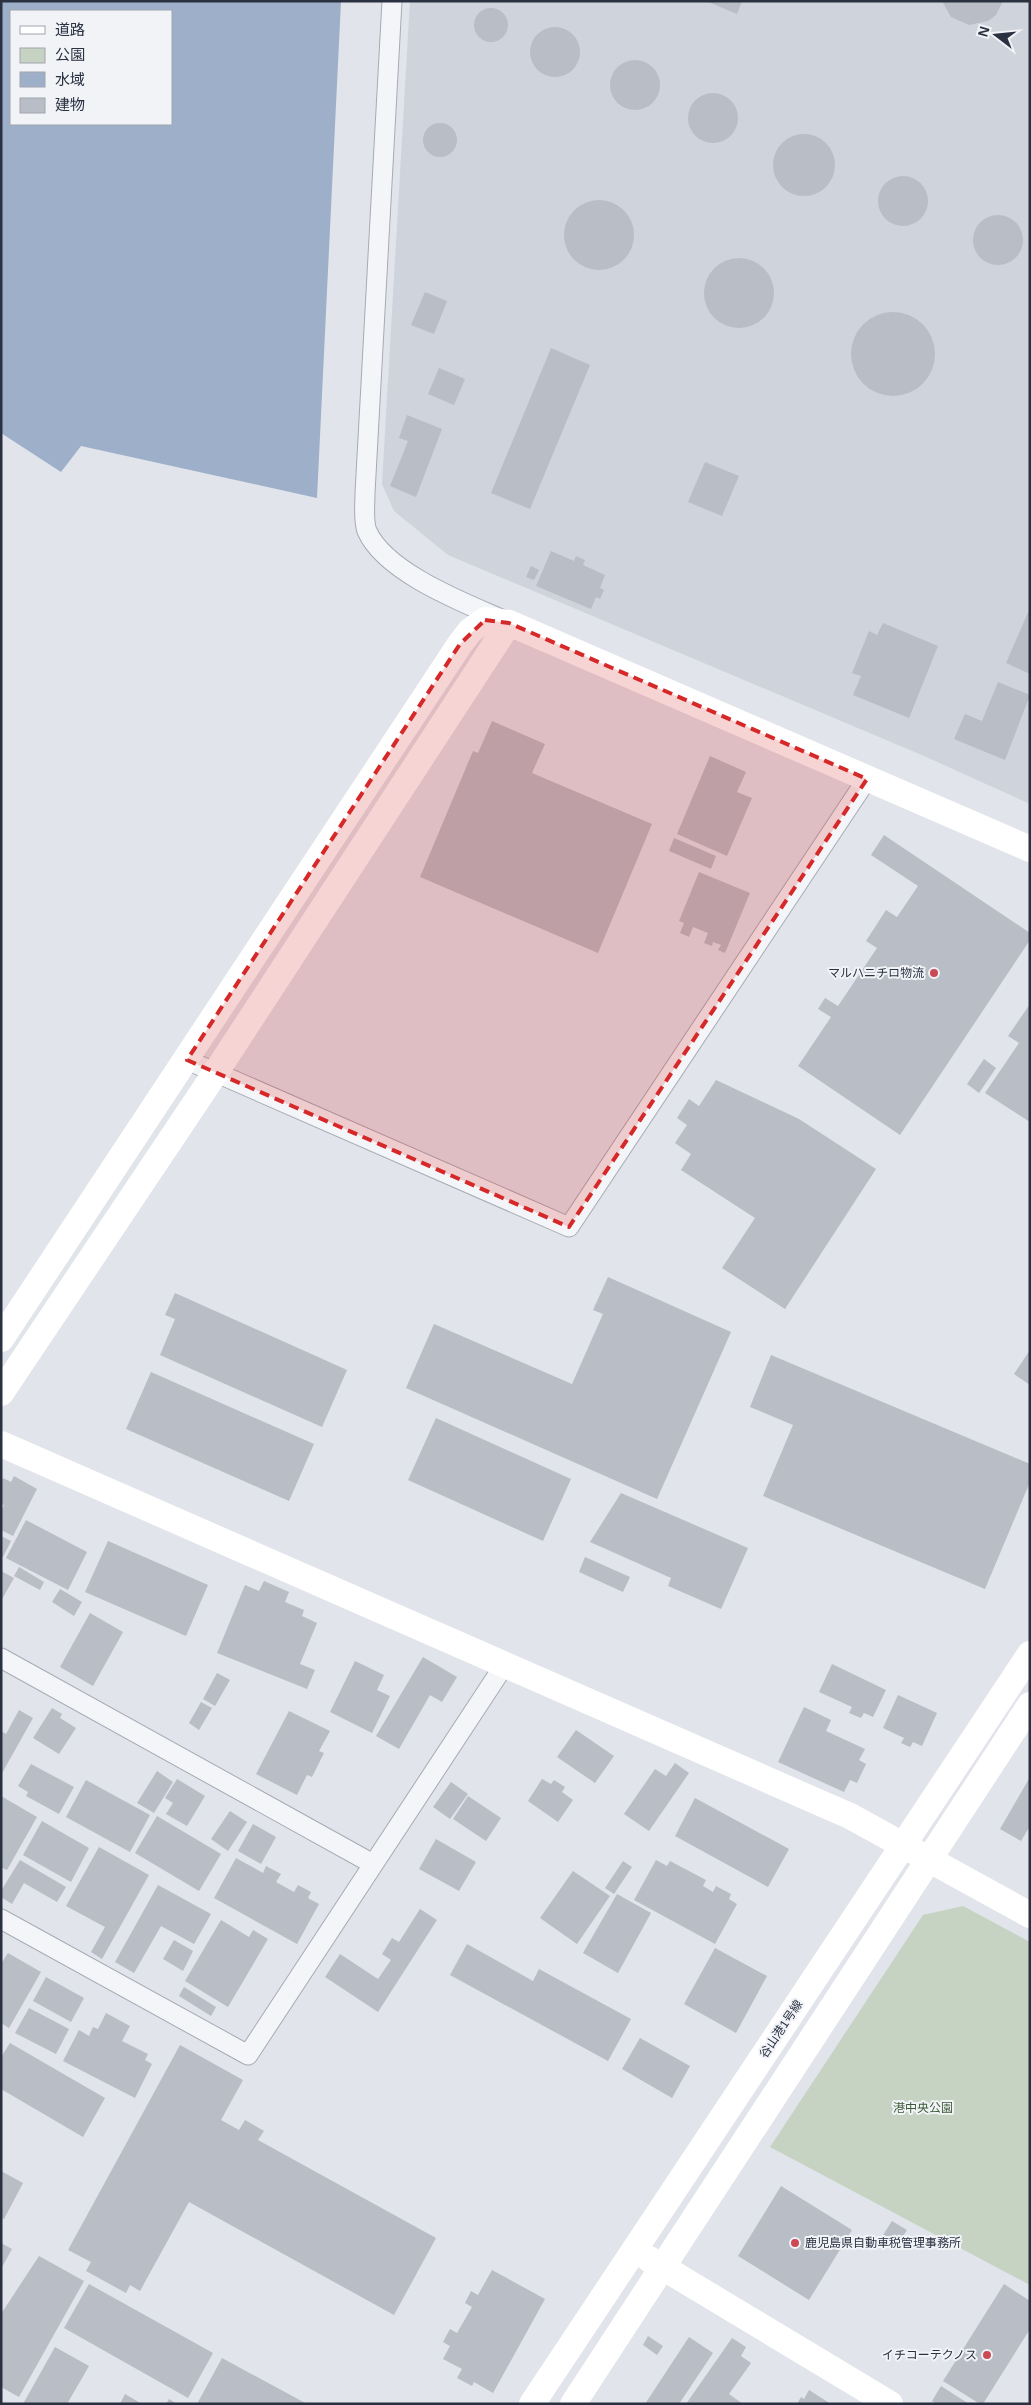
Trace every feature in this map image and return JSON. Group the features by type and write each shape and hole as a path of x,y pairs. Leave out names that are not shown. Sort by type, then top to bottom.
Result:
{"street":[{"path":"392,1 364,492 367,530 380,551 433,588 1030,849"},
{"path":"1,1339 460,644 470,631 486,620 510,623"},
{"path":"1,1394 216,1072 510,623"},
{"path":"187,1060 569,1227 867,779"},
{"path":"1,1444 850,1816 1030,1915"},
{"name":"谷山港1号線","path":"532,2404 1030,1654"},
{"path":"1,1658 373,1864"},
{"path":"1,1919 248,2055 505,1664"},
{"path":"573,2404 928,1858 1030,1705"},
{"path":"634,2249 890,2404"}],"highlighted area":[{"path":"485,620 509,623 867,779 569,1227 187,1060 460,644"}],"shaded area":[{"path":"410,1 1030,1 1030,804 924,756 448,555 394,511 382,484"}],"green space":[{"name":"港中央公園","path":"963,1906 1030,1942 1030,2285 770,2147 923,1915"}],"water":[{"path":"1,1 341,1 317,498 81,446 61,472 1,433"}],"building":[{"path":"706,1 742,1 737,14"},
{"path":"942,1 1003,1 996,15 988,21 969,25 951,17"},
{"path":"491,8 498,9 503,13 507,18 507,32 503,37 498,41 491,42 484,41 479,37 475,32 474,25 475,18 479,13 484,9"},
{"path":"550,27 560,27 573,34 580,47 580,57 573,70 560,77 550,77 541,73 534,66 530,57 530,47 534,38 541,31"},
{"path":"630,60 640,60 653,67 660,80 660,90 653,103 640,110 630,110 621,106 614,99 610,90 610,80 614,71 621,64"},
{"path":"708,93 718,93 731,100 738,113 738,123 731,136 718,143 708,143 699,139 692,132 688,123 688,113 692,104 699,97"},
{"path":"440,123 447,124 452,128 456,133 456,147 452,152 447,156 440,157 433,156 428,152 424,147 423,140 424,133 428,128 433,124"},
{"path":"798,134 810,134 826,143 833,153 835,165 833,177 826,187 810,196 798,196 787,191 778,182 773,171 773,159 778,148 787,139"},
{"path":"898,176 908,176 921,183 928,196 928,206 921,219 908,226 898,226 889,222 882,215 878,206 878,196 882,187 889,180"},
{"path":"592,200 606,200 619,206 628,215 634,228 632,248 624,260 606,270 592,270 579,264 570,255 564,242 564,228 570,215 579,206"},
{"path":"993,215 1003,215 1016,222 1023,235 1023,245 1016,258 1003,265 993,265 984,261 977,254 973,245 973,235 977,226 984,219"},
{"path":"739,258 752,261 764,268 771,280 774,293 771,306 764,318 752,325 739,328 726,325 714,318 707,306 704,293 707,280 714,268 726,261"},
{"path":"425,292 447,301 434,334 411,325"},
{"path":"885,312 901,312 917,319 928,330 935,346 932,370 923,384 917,389 901,396 885,396 869,389 858,378 851,362 851,346 858,330 869,319"},
{"path":"551,348 590,365 530,509 491,493"},
{"path":"439,368 465,379 454,405 428,394"},
{"path":"407,415 442,429 416,497 390,486 408,441 399,438"},
{"path":"705,462 739,476 722,516 688,502"},
{"path":"551,551 574,561 576,556 585,560 583,565 605,575 600,588 604,590 600,599 596,597 591,609 536,586"},
{"path":"531,566 539,570 534,580 526,577"},
{"path":"1030,608 1030,674 1006,663"},
{"path":"883,623 938,646 909,718 853,695 861,676 852,673 869,631 877,635"},
{"path":"998,682 1030,695 1005,760 954,739 965,714 982,721"},
{"path":"492,721 545,744 532,773 652,824 598,953 420,877 473,751 478,753"},
{"path":"710,756 746,772 737,792 752,798 727,856 677,834"},
{"name":"マルハニチロ物流","path":"884,835 1030,933 1030,940 900,1135 798,1066 831,1017 818,1009 825,998 838,1006 877,948 866,941 886,910 897,917 918,886 871,855"},
{"path":"674,838 716,856 711,869 669,851"},
{"path":"699,872 750,893 725,953 718,950 721,945 713,942 712,946 704,943 708,933 693,927 689,937 680,933 684,923 679,921"},
{"path":"1030,1004 1030,1122 985,1093 1019,1043 1008,1036"},
{"path":"984,1059 996,1068 979,1093 967,1084"},
{"path":"716,1080 799,1119 876,1169 785,1309 722,1268 755,1218 681,1170 691,1154 675,1143 687,1125 677,1118 689,1099 699,1106"},
{"path":"608,1277 731,1332 657,1499 406,1388 434,1324 572,1384 603,1314 593,1310"},
{"path":"175,1293 347,1370 322,1427 160,1355 175,1319 165,1315"},
{"path":"1030,1350 1030,1385 1014,1374"},
{"path":"771,1355 1030,1464 1030,1482 985,1589 763,1496 793,1425 750,1407"},
{"path":"151,1372 314,1444 289,1501 126,1429"},
{"path":"436,1418 571,1479 543,1541 408,1480"},
{"path":"14,1476 37,1489 13,1536 1,1530 1,1511 4,1505 1,1504 1,1482 3,1478 11,1482"},
{"path":"621,1493 748,1548 721,1609 668,1586 671,1578 590,1542"},
{"path":"26,1520 87,1552 68,1590 6,1558"},
{"path":"1,1536 11,1541 3,1557 1,1556"},
{"path":"108,1541 208,1585 186,1636 85,1592"},
{"path":"585,1557 630,1577 623,1592 579,1572"},
{"path":"19,1567 44,1582 40,1590 14,1576"},
{"path":"1,1571 14,1578 1,1601"},
{"path":"264,1581 289,1592 285,1602 304,1610 302,1616 317,1623 300,1664 315,1670 307,1689 217,1653 245,1585 259,1591"},
{"path":"60,1589 82,1602 74,1616 52,1602"},
{"path":"90,1613 123,1632 93,1686 60,1667"},
{"path":"423,1657 457,1677 442,1702 430,1695 399,1749 376,1736"},
{"path":"355,1661 384,1675 377,1690 390,1696 372,1733 330,1712"},
{"path":"832,1664 886,1690 873,1717 864,1713 861,1718 849,1713 852,1707 819,1692"},
{"path":"217,1673 230,1680 215,1706 203,1699"},
{"path":"898,1695 937,1713 922,1746 913,1742 910,1747 901,1743 904,1738 883,1728"},
{"path":"201,1702 212,1708 199,1730 189,1723"},
{"path":"804,1707 831,1720 826,1731 865,1749 859,1760 866,1764 857,1783 850,1780 844,1792 778,1762"},
{"path":"52,1708 62,1714 60,1718 76,1728 59,1754 33,1738"},
{"path":"19,1710 33,1718 1,1775 1,1731 6,1734"},
{"path":"289,1711 330,1731 319,1751 324,1753 312,1777 307,1775 297,1795 256,1774"},
{"path":"576,1730 614,1756 595,1783 557,1757"},
{"path":"675,1763 689,1773 649,1831 624,1814 655,1769 666,1776"},
{"path":"31,1764 74,1787 59,1814 26,1796 28,1792 18,1786"},
{"path":"157,1771 173,1782 154,1813 137,1803"},
{"path":"1030,1777 1030,1826 1021,1841 1000,1829"},
{"path":"177,1779 205,1796 187,1826 166,1814 173,1803 165,1798"},
{"path":"542,1779 551,1784 554,1780 565,1787 562,1792 573,1800 558,1822 528,1801"},
{"path":"86,1780 150,1815 130,1852 66,1817"},
{"path":"451,1782 468,1794 450,1819 433,1807"},
{"path":"1,1796 37,1817 7,1870 1,1867"},
{"path":"468,1796 501,1818 486,1841 453,1819"},
{"path":"695,1798 789,1849 768,1887 675,1836"},
{"path":"230,1811 247,1822 228,1851 211,1839"},
{"path":"157,1816 221,1854 199,1891 135,1853"},
{"path":"42,1821 89,1848 71,1882 23,1855"},
{"path":"253,1824 276,1837 261,1864 238,1851"},
{"path":"436,1839 476,1862 459,1891 419,1869"},
{"path":"99,1847 149,1875 102,1959 91,1952 105,1927 66,1906"},
{"path":"236,1858 263,1873 266,1866 281,1874 276,1882 294,1892 298,1885 311,1892 308,1898 319,1904 297,1944 214,1898"},
{"path":"20,1860 66,1887 57,1902 24,1883 12,1904 1,1897 1,1891"},
{"path":"656,1860 667,1866 670,1861 706,1880 703,1886 713,1892 716,1886 731,1894 729,1899 737,1904 715,1944 634,1900"},
{"path":"623,1861 632,1867 614,1894 605,1888"},
{"path":"573,1871 610,1896 577,1944 540,1918"},
{"path":"158,1885 211,1914 194,1944 161,1926 134,1973 115,1962"},
{"path":"617,1894 651,1913 618,1973 583,1953"},
{"path":"420,1909 437,1920 378,2012 325,1977 340,1954 378,1979 391,1960 382,1954 392,1938 399,1942"},
{"path":"221,1920 249,1937 253,1930 268,1939 228,2007 185,1981"},
{"path":"174,1940 193,1951 183,1971 163,1959"},
{"path":"467,1944 533,1981 539,1969 631,2019 608,2061 450,1975"},
{"path":"715,1948 767,1976 736,2033 684,2004"},
{"path":"8,1953 41,1972 9,2028 1,2023 1,1964"},
{"path":"46,1977 84,1998 71,2022 33,2001"},
{"path":"184,1987 216,2007 211,2016 179,1996"},
{"path":"29,2008 69,2029 56,2054 15,2033"},
{"path":"106,2013 130,2026 122,2041 148,2054 145,2060 152,2064 135,2098 63,2061 79,2030 89,2036 93,2027 98,2029"},
{"path":"640,2038 690,2066 672,2098 622,2069"},
{"path":"10,2043 105,2098 83,2137 1,2089 1,2057"},
{"path":"180,2045 243,2080 221,2120 239,2130 245,2120 264,2131 258,2140 436,2238 394,2315 189,2202 140,2291 130,2285 126,2293 86,2271 91,2262 68,2250"},
{"path":"1,2171 23,2183 4,2219 1,2218"},
{"name":"鹿児島県自動車税管理事務所","path":"781,2186 852,2230 809,2300 738,2256"},
{"path":"892,2221 907,2230 898,2244 883,2235"},
{"path":"1,2243 12,2249 1,2269"},
{"path":"39,2256 84,2281 19,2397 1,2387 1,2314"},
{"path":"492,2270 545,2299 493,2393 474,2382 472,2386 457,2378 462,2369 443,2359 450,2346 443,2342 450,2329 457,2333 472,2307 465,2303 471,2291 478,2295"},
{"path":"89,2284 213,2353 188,2398 64,2328"},
{"name":"イチコーテクノス","path":"1004,2284 1030,2301 1030,2329 983,2404 980,2404 943,2381"},
{"path":"648,2336 663,2346 657,2355 643,2345"},
{"path":"689,2337 713,2353 679,2404 645,2404"},
{"path":"732,2338 746,2347 741,2356 751,2363 729,2394 743,2404 686,2404"},
{"path":"55,2347 89,2366 67,2404 23,2404"},
{"path":"222,2358 307,2404 197,2404"},
{"path":"941,2386 969,2404 937,2404 932,2401"},
{"path":"809,2390 831,2404 797,2404 801,2397 804,2399"},
{"path":"125,2394 142,2404 120,2404"},
{"path":"169,2399 177,2404 166,2404"}],"place":[{"name":"マルハニチロ物流","path":"934,973"},
{"name":"鹿児島県自動車税管理事務所","path":"795,2243"},
{"name":"イチコーテクノス","path":"987,2355"}]}
